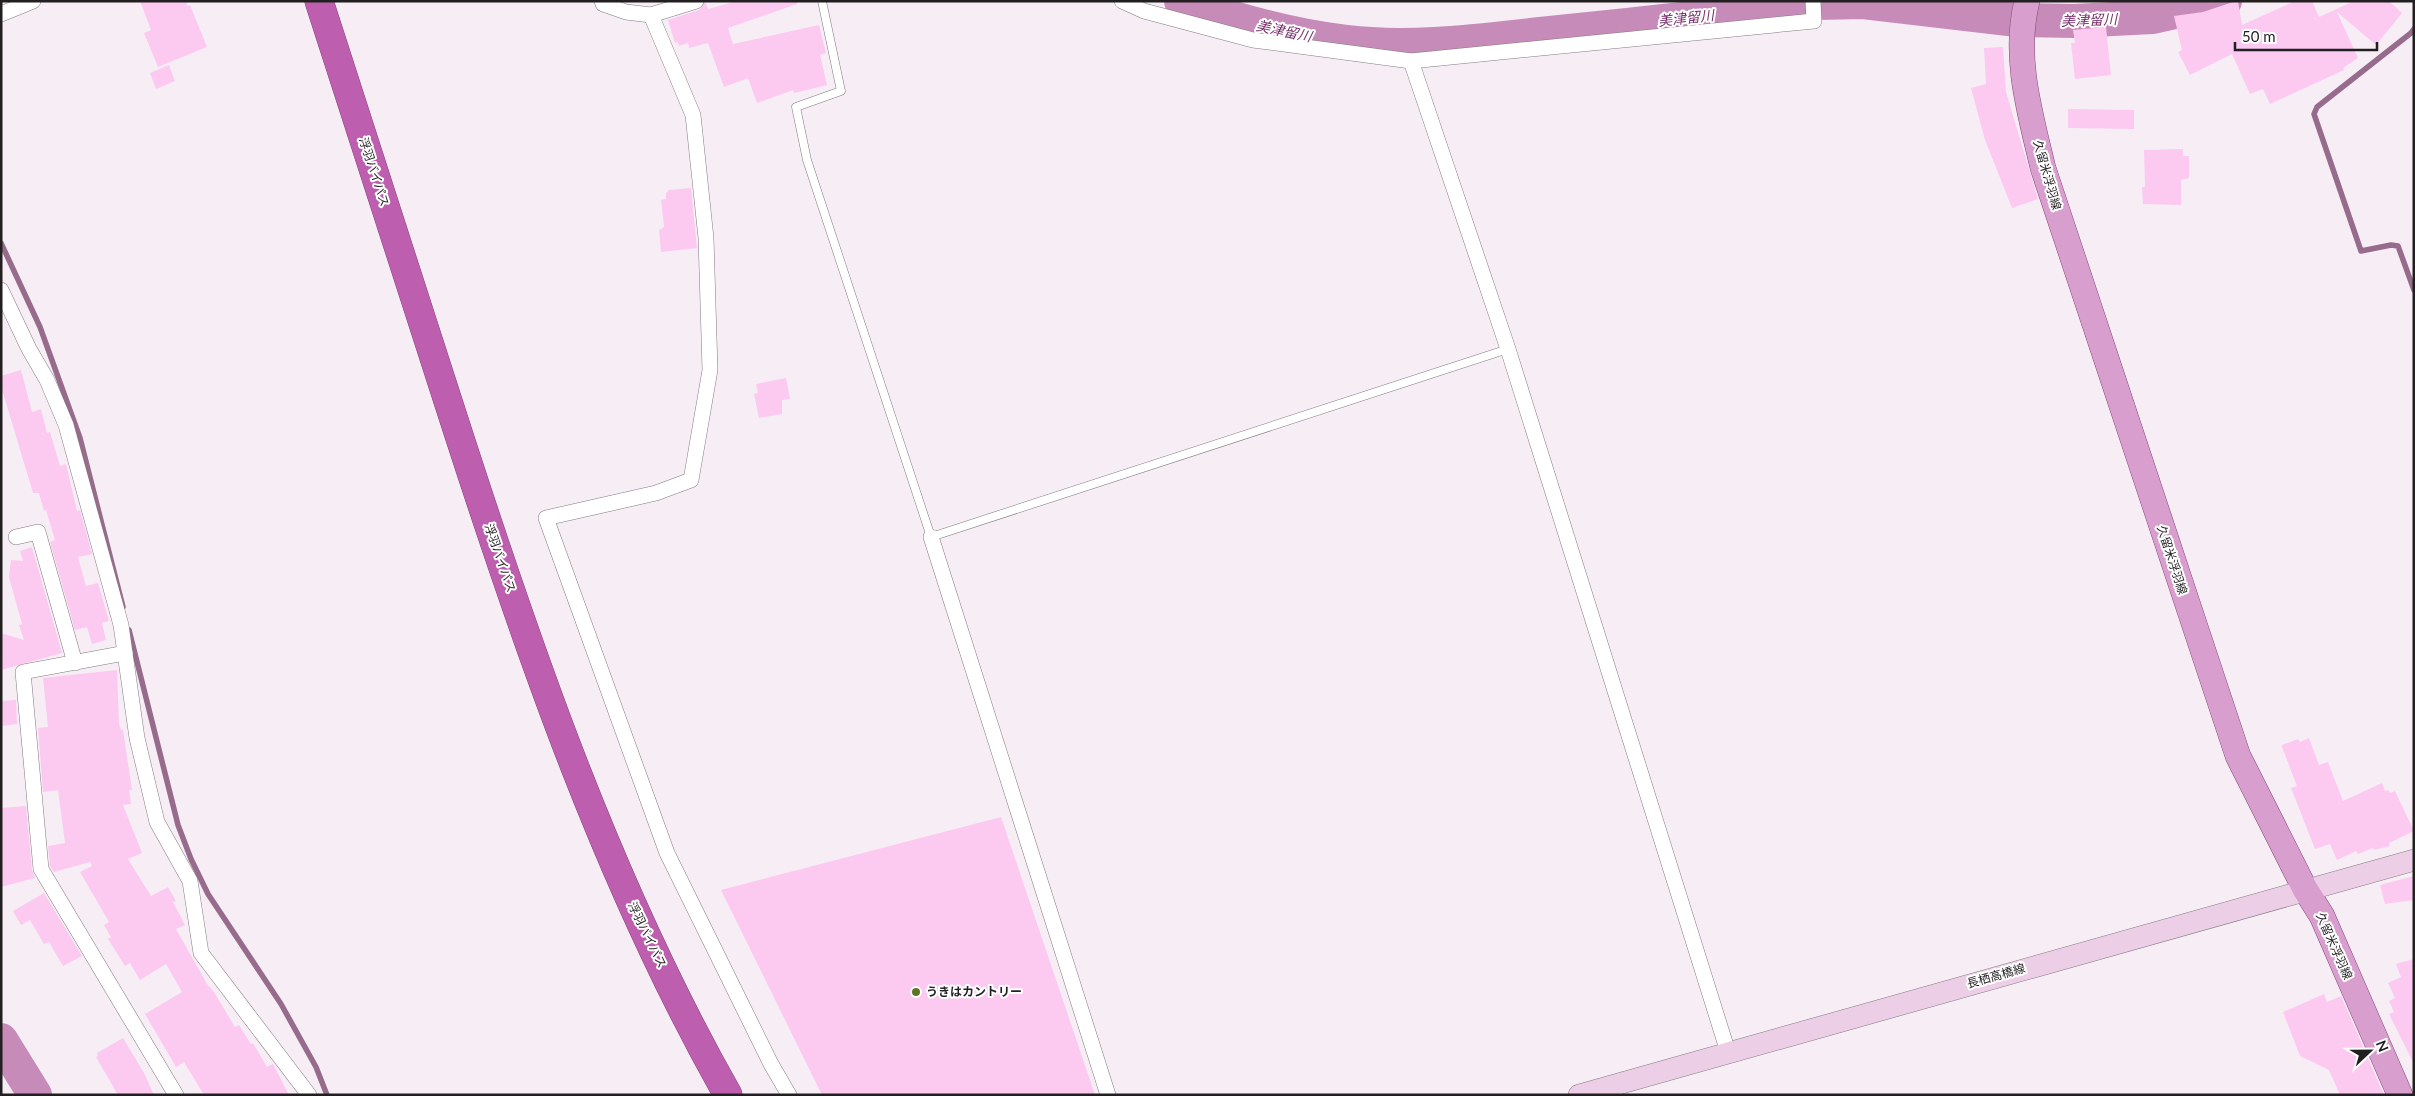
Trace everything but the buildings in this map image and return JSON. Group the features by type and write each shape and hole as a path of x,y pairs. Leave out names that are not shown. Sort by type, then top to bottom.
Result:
{"highway":[{"name":"浮羽バイパス","path":"319,1 492,536 549,700 619,877 699,1043 728,1095"}],"main road":[{"name":"久留米浮羽線","path":"2027,1 2020,52 2027,101 2043,168 2201,648 2238,756 2305,890 2322,916 2400,1095"},
{"name":"長栖高橋線","path":"1579,1095 2414,860"}],"street":[{"path":"1,14 33,1"},
{"path":"602,1 604,4 626,12 651,15 696,1"},
{"path":"1122,1 1144,12 1253,40 1411,61 1814,21 1813,1"},
{"path":"651,15 693,115 706,238 710,370 691,480 656,493 546,518 666,853 788,1095"},
{"path":"1411,61 1508,349 1728,1052"},
{"path":"1,290 29,349 47,380 66,425 121,625 137,738 157,822 190,881 201,953 309,1095"},
{"path":"16,538 38,532 75,663"},
{"path":"931,537 1108,1095"},
{"path":"125,653 23,672 41,869 176,1095"}],"lane":[{"path":"822,1 841,91 796,107 801,134 807,160 931,537 1508,349"}],"waterway":[{"name":"美津留川","path":"1181,1 1283,31 1346,42 1397,45 1422,45 1499,38 1817,3 1863,2 2017,20 2074,21 2153,17 2225,1"},
{"path":"2414,29 2317,107 2314,114 2361,251 2391,245 2398,246 2414,290"},
{"path":"1,243 40,327 80,438 123,607"},
{"path":"129,630 178,825 191,859 208,894 281,1004 316,1067 327,1095"},
{"path":"1,1040 35,1095"}],"place":[{"name":"うきはカントリー","path":"916,992"}]}
